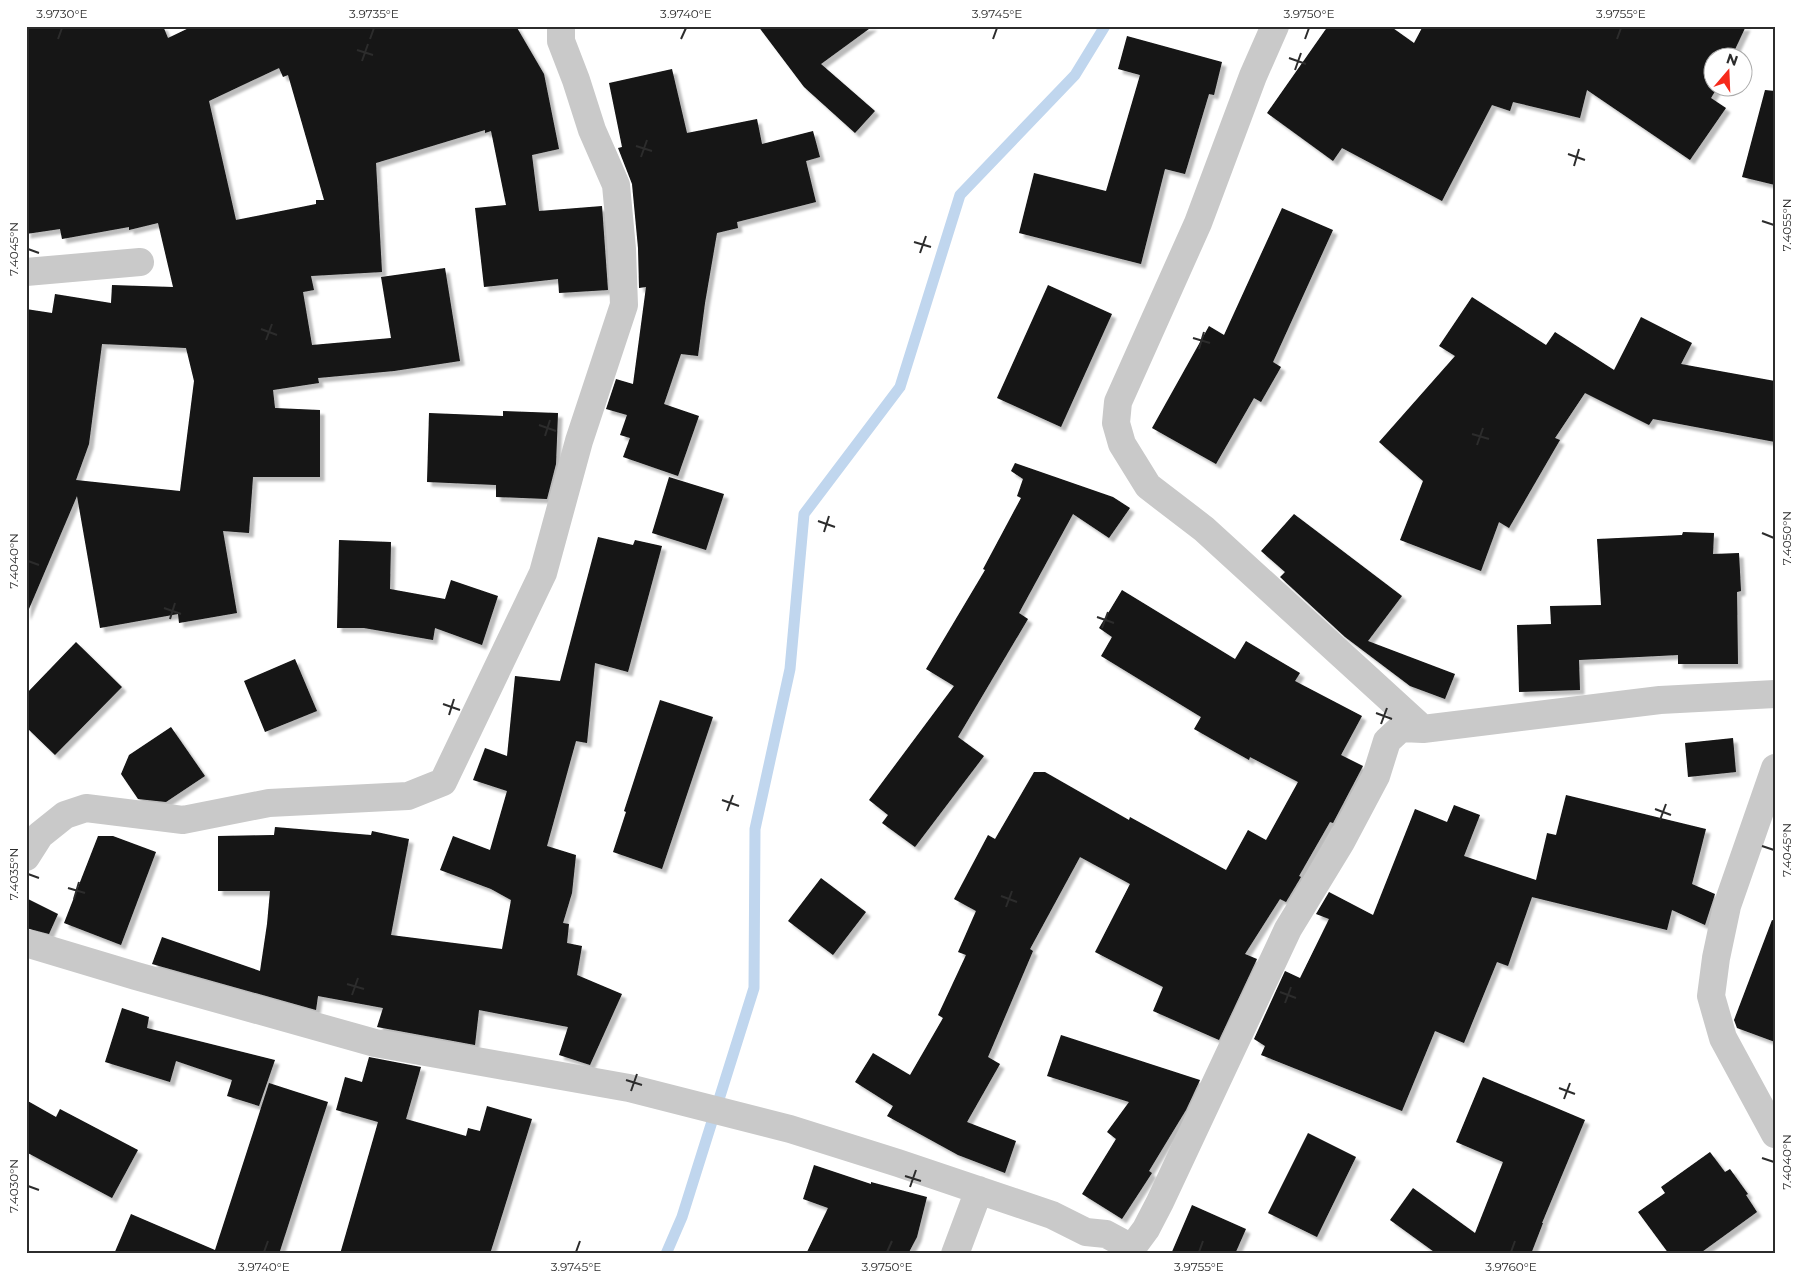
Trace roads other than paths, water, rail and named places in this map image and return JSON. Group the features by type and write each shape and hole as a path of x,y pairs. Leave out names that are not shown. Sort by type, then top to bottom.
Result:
{"street":[{"path":"26,857 40,835 65,815 86,808 183,820 269,803 408,796 443,782 543,573 579,441 624,305 622,249 616,185 592,130 561,40 561,26"},
{"path":"1275,26 1253,76 1198,223 1118,402 1116,423 1122,444 1148,486 1204,529 1423,729"},
{"path":"26,272 140,262"},
{"path":"26,943 375,1043 629,1088 790,1129 1052,1215 1086,1232 1106,1234 1132,1248 1146,1229 1160,1202 1288,928 1341,842 1376,776 1387,741 1401,728 1423,729 1660,700 1775,694"},
{"path":"1775,768 1727,906 1716,958 1711,996 1723,1038 1775,1134"},
{"path":"955,1254 979,1190"}],"waterway":[{"path":"666,1254 682,1217 754,988 755,829 790,669 804,514 900,387 960,195 1075,75 1105,26"}]}
